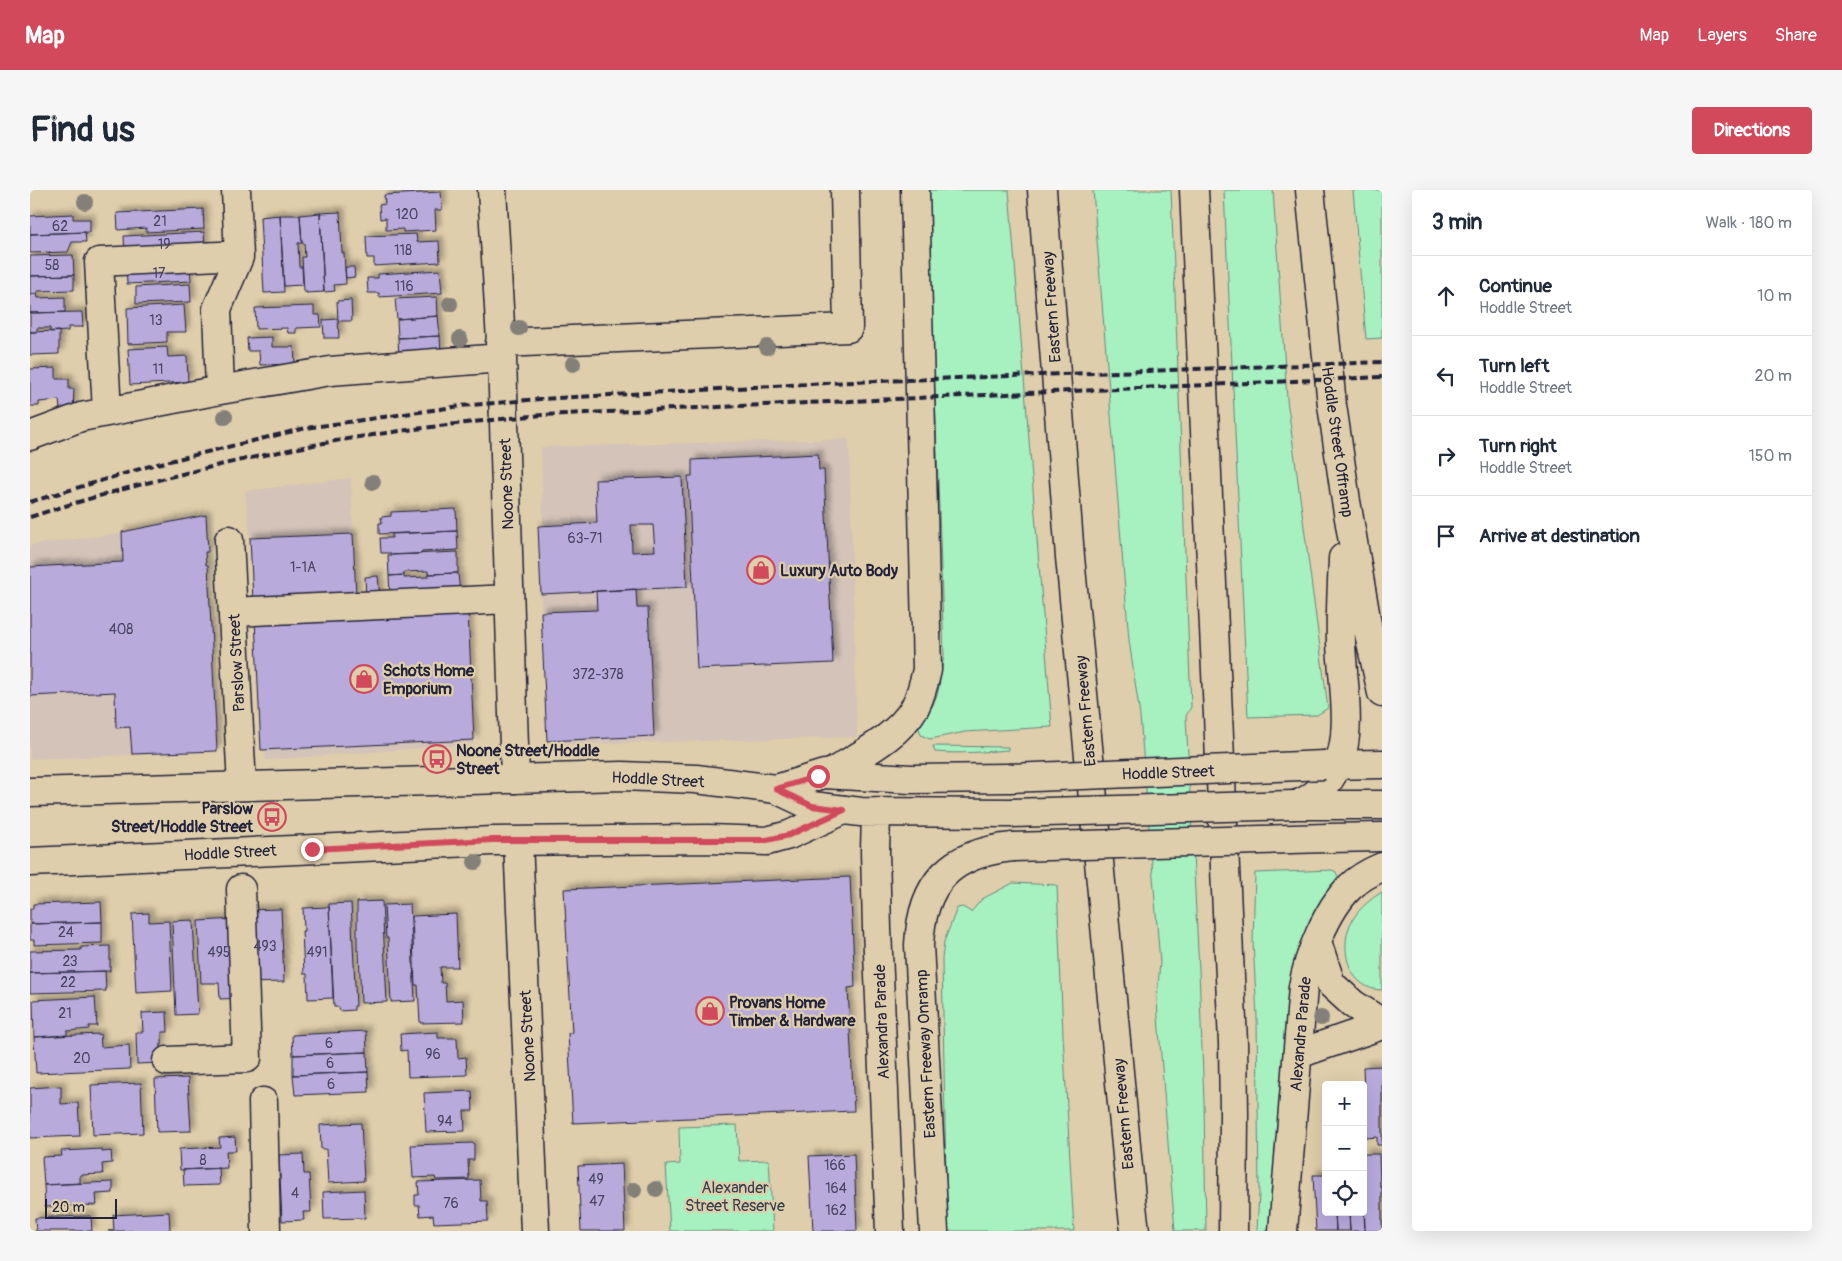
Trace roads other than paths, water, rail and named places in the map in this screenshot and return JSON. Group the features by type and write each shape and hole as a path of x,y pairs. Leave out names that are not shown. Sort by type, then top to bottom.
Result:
{"main road":[{"path":"220,390 217,310 239,255 236,190"},
{"name":"Noone Street","path":"492,190 501,350 515,779"},
{"path":"30,436 81,417 330,371 501,350 848,328 845,190"},
{"path":"830,774 902,725 919,698 927,670 915,190"},
{"name":"Eastern Freeway","path":"1042,190 1071,567 1135,1231"},
{"path":"1194,190 1233,1044 1233,1231"},
{"name":"Hoddle Street Offramp","path":"1310,190 1332,405 1363,604 1382,693"},
{"path":"107,412 99,262 239,255"},
{"path":"1329,780 1342,756 1346,734 1340,641 1346,501"},
{"name":"Parslow Street","path":"230,540 242,786"},
{"path":"234,612 509,599"},
{"name":"Hoddle Street","path":"776,789 830,774 912,779 1329,780 1382,764"},
{"name":"Hoddle Street","path":"30,792 658,776 776,789 812,806 876,814 1011,813 1295,806 1312,799 1329,780"},
{"path":"876,814 890,796 912,779"},
{"name":"Hoddle Street","path":"1329,780 1382,805"},
{"name":"Hoddle Street","path":"30,862 493,840 767,840 789,835 844,810"},
{"name":"Alexandra Parade","path":"876,814 877,929 890,1231"},
{"name":"Eastern Freeway Onramp","path":"934,1231 919,945 922,916 938,881 950,868 987,850 1013,847 1382,837"},
{"name":"Noone Street","path":"518,841 535,1231"},
{"name":"Alexandra Parade","path":"1283,1231 1303,987 1306,971 1317,942 1333,909 1344,892 1366,874 1382,867"},
{"path":"167,1061 247,1058 241,889"},
{"path":"1317,942 1331,984 1353,1004 1382,1024"},
{"path":"1298,1054 1382,1024"},
{"path":"263,1102 266,1231"},
{"path":"1127,1231 1131,1198"}],"railway":[{"path":"30,502 153,465 306,428 461,406 540,399 826,383 1382,362"},
{"path":"30,517 139,485 287,450 378,434 542,415 1382,377"}],"place":[{"name":"Luxury Auto Body","path":"761,570"},
{"name":"Schots Home Emporium","path":"364,679"},
{"name":"Noone Street/Hoddle Street","path":"437,759"},
{"name":"Parslow Street/Hoddle Street","path":"272,817"},
{"name":"Provans Home Timber & Hardware","path":"710,1011"}],"park label":[{"name":"Alexander Street Reserve","path":"735,1196"}]}
